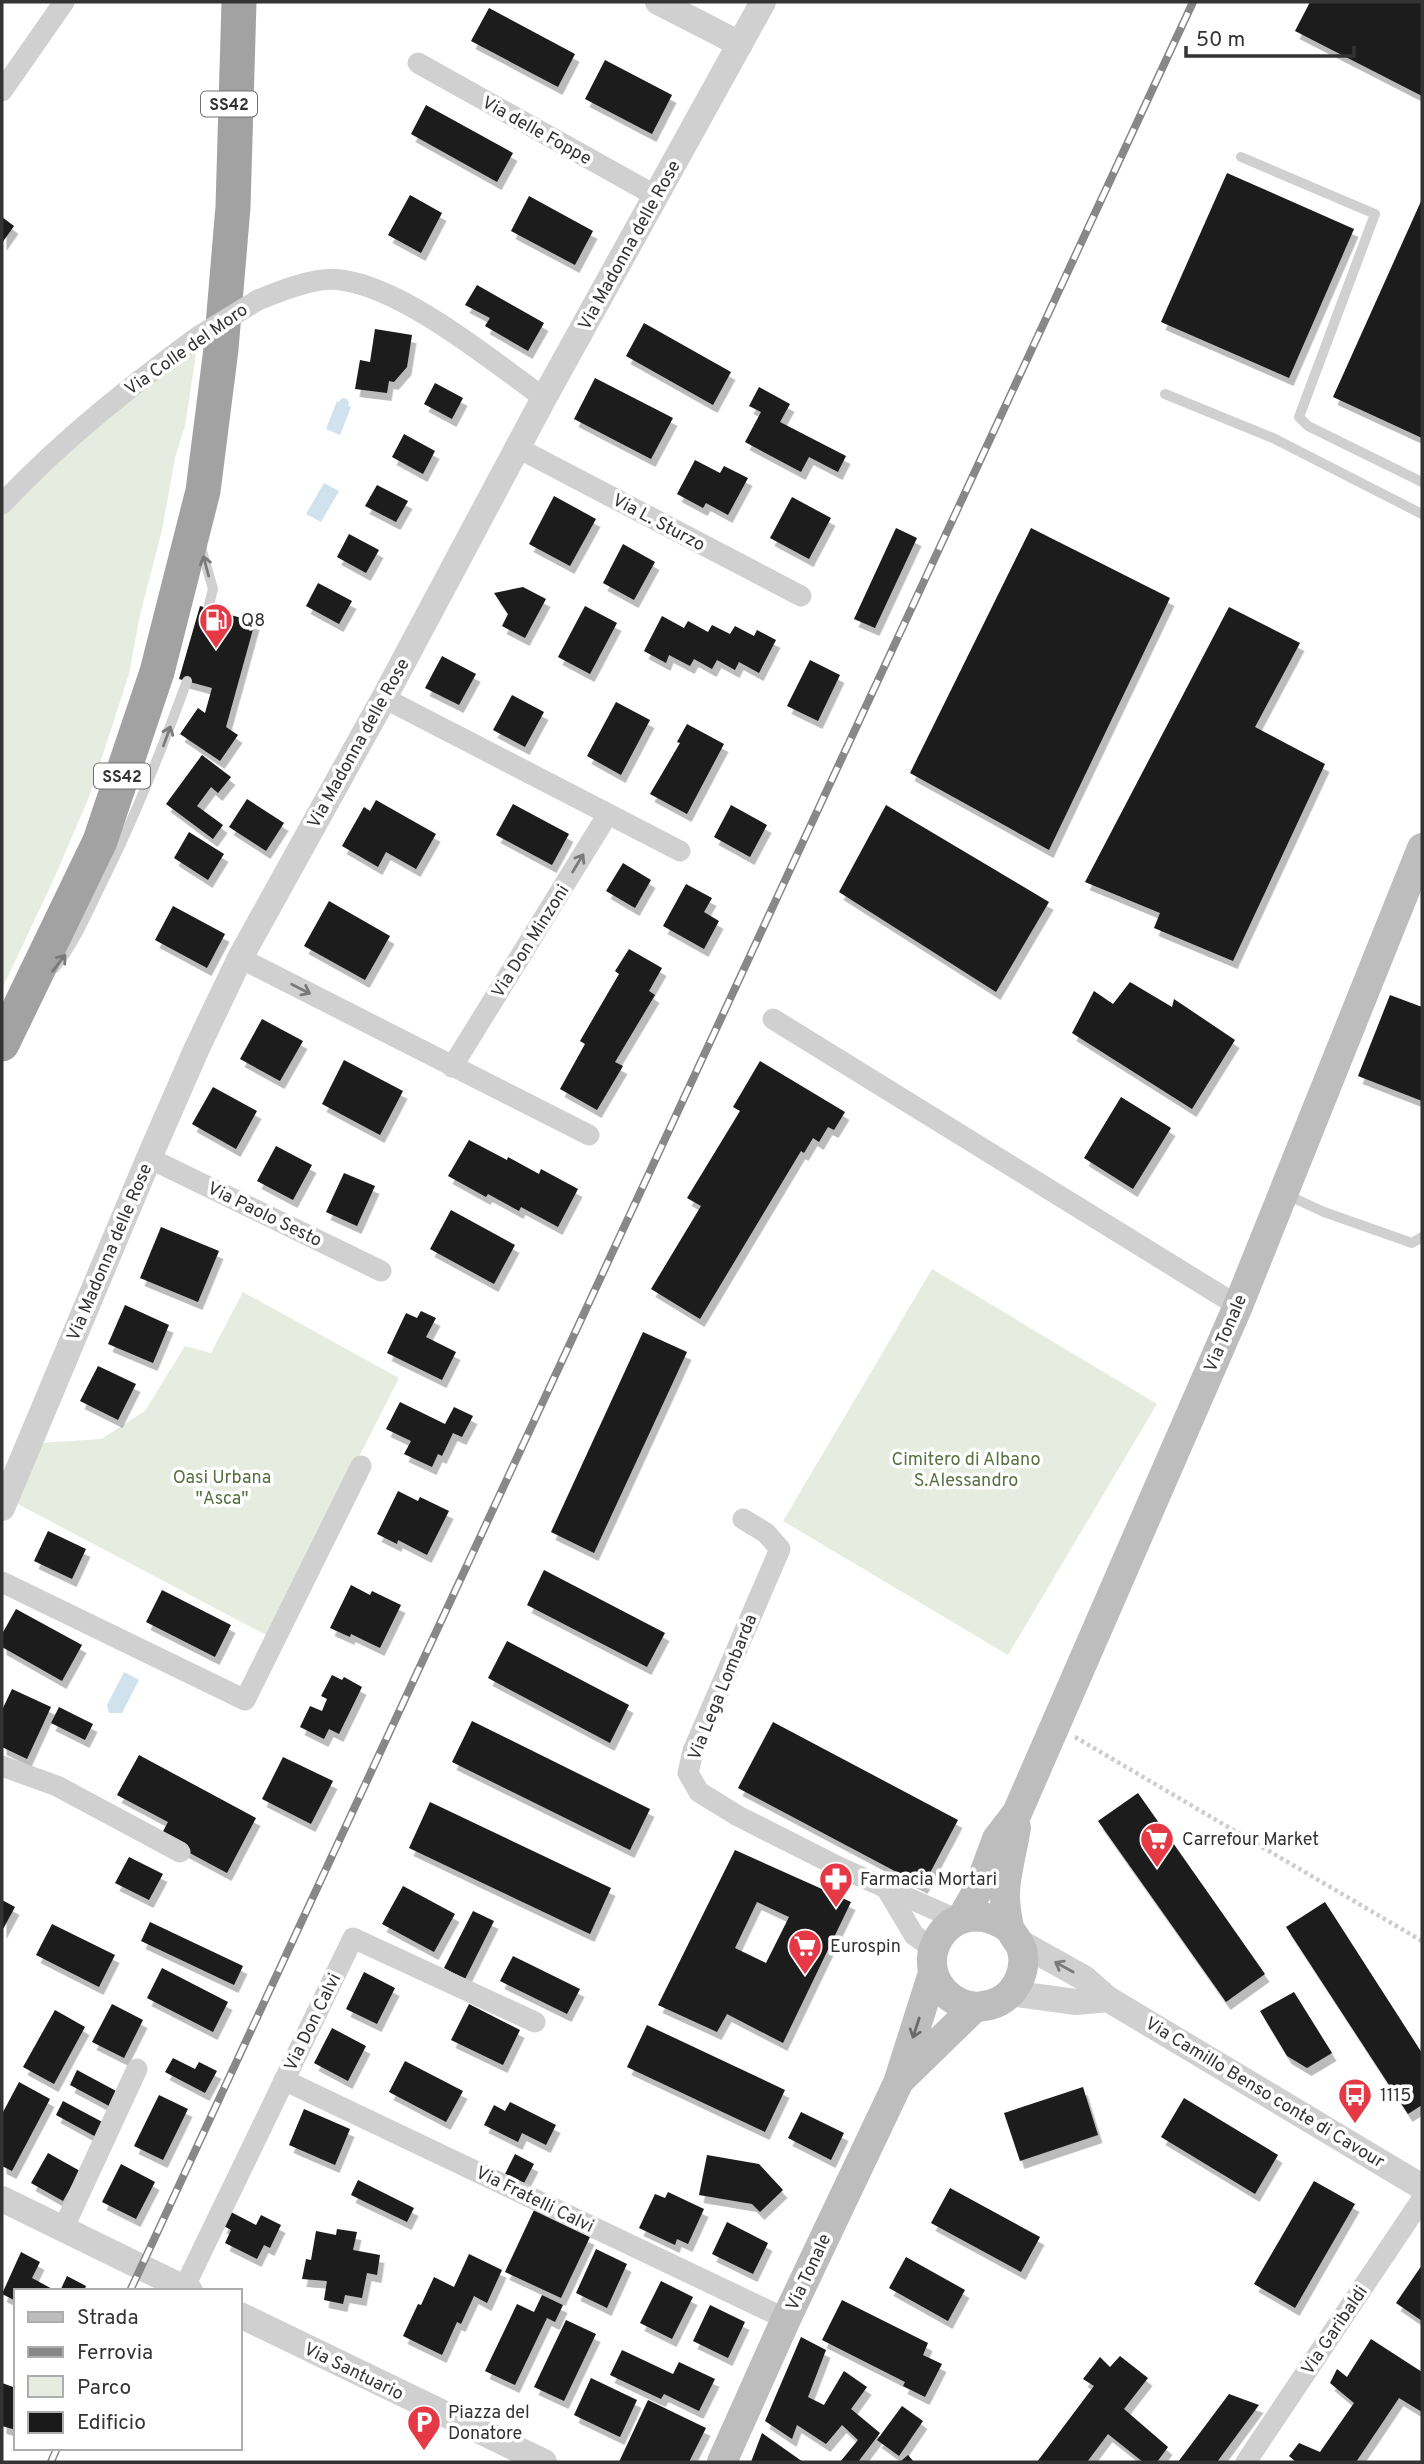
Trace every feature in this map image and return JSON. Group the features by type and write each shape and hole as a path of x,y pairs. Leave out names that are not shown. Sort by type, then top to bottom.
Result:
{"highway":[{"name":"SS42","path":"9,1030 100,841 157,672 203,491 221,349 233,207 229,108 220,2"},
{"path":"233,207 239,2"}],"main road":[{"name":"Via Tonale","path":"722,2462 786,2319 898,2083 940,1935 960,1919 979,1888 997,1839 1017,1813 1238,1306 1422,848"},
{"name":"Via Tonale","path":"898,2083 975,2007 991,2005 1010,1993 1020,1977 1023,1962 1021,1948 1013,1934 1005,1894 1017,1813"},
{"path":"960,1919 987,1916 996,1919 1013,1934"},
{"path":"933,1961 940,1988 951,1998 975,2007"}],"street":[{"path":"2,91 64,2"},
{"path":"659,2 740,44"},
{"name":"Via Madonna delle Rose","path":"2,1508 149,1158 240,958 763,2"},
{"name":"Via delle Foppe","path":"418,63 656,197"},
{"name":"Via Colle del Moro","path":"2,504 34,469 127,389 199,336 258,300 294,286 339,279 376,289 429,317 544,398"},
{"name":"Via L. Sturzo","path":"518,448 801,596"},
{"path":"384,698 680,851"},
{"name":"Via Don Minzoni","path":"452,1067 607,814"},
{"path":"240,958 589,1135"},
{"path":"773,1019 1238,1306"},
{"name":"Via Paolo Sesto","path":"149,1158 381,1271"},
{"path":"2,1582 244,1700 361,1466"},
{"name":"Via Lega Lombarda","path":"743,1519 766,1533 780,1549 693,1751 688,1773 699,1792 738,1816 886,1888 960,1919"},
{"path":"2,1766 57,1786 180,1852"},
{"path":"886,1888 933,1961"},
{"name":"Via Camillo Benso conte di Cavour","path":"1013,1934 1084,1978 1108,1999 1422,2187"},
{"name":"Via Don Calvi","path":"187,2289 353,1938 536,2022"},
{"path":"1010,1993 1076,2001 1108,1999"},
{"path":"64,2229 137,2069"},
{"name":"Via Fratelli Calvi","path":"284,2080 786,2319"},
{"path":"2,2199 187,2289"},
{"name":"Via Garibaldi","path":"1246,2462 1422,2199"},
{"name":"Via Santuario","path":"242,2316 529,2459"}],"lane":[{"path":"1241,157 1376,214 1299,417 1308,426 1422,482"},
{"path":"1165,394 1273,438 1422,514"},
{"path":"195,523 213,589 208,608"},
{"path":"9,1030 71,947 130,825 159,758 187,681"},
{"path":"1283,1193 1324,1212 1412,1243 1422,1237"}],"path":[{"path":"1055,1725 1422,1941"}],"green space":[{"path":"197,347 185,426 175,458 162,530 140,615 129,674 89,797 2,989 2,510 104,418"},
{"name":"Cimitero di Albano S.Alessandro","path":"932,1269 1157,1404 1008,1655 783,1521"},
{"name":"Oasi Urbana \"Asca\"","path":"243,1292 399,1378 268,1636 14,1502 40,1443 101,1439 145,1411 185,1346 211,1353"}],"water":[{"path":"347,399 348,406 351,407 340,435 326,429 337,401"},
{"path":"324,483 339,491 321,522 306,514"},
{"path":"124,1672 139,1680 122,1713 109,1713 107,1705"}],"building":[{"path":"1310,2 1422,2 1422,96 1295,31"},
{"path":"489,8 575,54 558,87 471,41"},
{"path":"605,60 672,95 652,134 585,99"},
{"path":"426,105 513,153 497,182 411,134"},
{"path":"1227,173 1354,229 1289,378 1161,322"},
{"path":"410,195 442,213 421,253 388,235"},
{"path":"529,196 593,231 575,265 511,231"},
{"path":"1422,199 1422,438 1333,397"},
{"path":"2,217 14,226 2,243"},
{"path":"477,285 544,323 528,351 485,326 490,318 465,305"},
{"path":"644,323 731,372 713,405 626,356"},
{"path":"375,329 412,335 407,367 394,382 389,381 387,393 355,389 360,360 370,362"},
{"path":"595,378 673,418 651,459 574,419"},
{"path":"435,383 463,398 452,419 424,404"},
{"path":"759,387 790,404 780,422 846,456 838,472 809,457 801,472 745,442 761,412 749,406"},
{"path":"404,434 435,451 423,474 392,457"},
{"path":"695,460 720,473 724,466 748,478 728,515 706,503 703,508 677,494"},
{"path":"377,485 408,501 396,522 365,506"},
{"path":"554,496 596,519 570,566 529,544"},
{"path":"792,497 831,518 809,559 770,538"},
{"path":"896,528 917,538 875,628 854,619"},
{"path":"1031,528 1170,598 1049,850 910,773"},
{"path":"349,534 379,550 366,573 337,557"},
{"path":"623,544 655,562 634,600 603,583"},
{"path":"318,583 352,601 339,624 306,606"},
{"path":"523,587 546,599 525,638 502,626 508,614 494,593"},
{"path":"200,606 255,622 226,727 238,735 220,761 180,734 198,708 205,713 212,688 179,679"},
{"path":"585,606 617,623 590,674 558,657"},
{"path":"1229,607 1300,643 1255,727 1325,764 1233,961 1154,928 1160,913 1085,882"},
{"path":"662,616 684,628 688,621 708,632 712,625 730,634 735,626 754,636 757,630 776,640 759,673 739,662 735,670 717,660 712,669 694,659 690,666 669,655 666,663 644,651"},
{"path":"442,656 476,674 459,705 425,688"},
{"path":"810,660 840,675 818,721 787,706"},
{"path":"512,695 544,712 525,747 493,730"},
{"path":"616,702 650,720 621,775 587,756"},
{"path":"687,724 724,744 687,814 650,794 680,743 677,742"},
{"path":"202,755 231,777 218,793 211,787 197,806 223,825 213,839 166,804"},
{"path":"247,799 284,823 266,851 229,827"},
{"path":"376,800 436,834 416,869 386,852 378,867 342,846 364,807 370,811"},
{"path":"513,804 569,834 552,865 496,835"},
{"path":"731,805 767,825 750,857 714,837"},
{"path":"886,805 1049,902 996,992 839,892"},
{"path":"189,832 224,854 208,880 174,858"},
{"path":"623,863 651,880 635,908 606,891"},
{"path":"686,884 712,898 704,912 719,921 704,949 663,926"},
{"path":"329,901 390,936 365,980 304,946"},
{"path":"173,906 225,934 207,968 155,940"},
{"path":"629,949 662,968 649,991 655,995 615,1062 623,1066 597,1110 560,1089 585,1044 580,1041 619,974 615,971"},
{"path":"1130,982 1172,1007 1174,999 1235,1040 1192,1109 1072,1033 1094,991 1113,1004"},
{"path":"1390,995 1422,1007 1422,1101 1358,1076"},
{"path":"262,1019 303,1041 280,1081 240,1059"},
{"path":"344,1060 403,1091 380,1135 322,1104"},
{"path":"760,1061 845,1112 834,1130 828,1127 819,1142 813,1138 804,1153 801,1151 700,1319 651,1289 701,1206 687,1198 740,1111 733,1107"},
{"path":"213,1087 257,1111 236,1149 192,1124"},
{"path":"1121,1097 1171,1128 1133,1189 1084,1158"},
{"path":"469,1140 539,1174 541,1169 578,1189 558,1227 521,1207 519,1211 488,1194 486,1197 448,1176"},
{"path":"276,1146 312,1165 293,1200 257,1181"},
{"path":"344,1173 375,1186 357,1226 326,1212"},
{"path":"451,1210 515,1245 494,1284 430,1249"},
{"path":"161,1227 219,1251 198,1302 140,1278"},
{"path":"125,1305 169,1325 153,1363 108,1344"},
{"path":"421,1311 436,1318 426,1337 456,1352 442,1380 387,1353 406,1313 417,1318"},
{"path":"643,1332 687,1352 594,1553 551,1532"},
{"path":"98,1366 136,1384 118,1420 80,1401"},
{"path":"400,1402 445,1424 454,1407 473,1416 462,1437 453,1433 442,1456 438,1454 432,1467 404,1454 411,1441 386,1429"},
{"path":"398,1491 418,1501 420,1497 449,1511 427,1555 398,1540 397,1544 377,1534"},
{"path":"48,1531 86,1549 72,1579 34,1561"},
{"path":"544,1570 665,1633 647,1667 527,1605"},
{"path":"351,1585 370,1595 372,1591 401,1605 380,1648 351,1634 350,1637 330,1628"},
{"path":"162,1590 231,1625 215,1657 146,1622"},
{"path":"16,1609 82,1645 62,1681 2,1647 2,1634"},
{"path":"507,1641 629,1705 610,1743 488,1678"},
{"path":"332,1675 342,1680 344,1677 362,1687 339,1734 329,1729 324,1739 300,1727 310,1706 322,1711 327,1699 321,1696"},
{"path":"12,1689 51,1707 27,1759 2,1747 2,1710"},
{"path":"59,1707 93,1724 85,1740 51,1723"},
{"path":"472,1721 650,1809 630,1850 452,1762"},
{"path":"773,1722 958,1820 923,1886 738,1788"},
{"path":"139,1755 256,1818 227,1873 160,1837 168,1822 117,1795"},
{"path":"283,1757 333,1781 311,1824 262,1799"},
{"path":"1138,1793 1265,1974 1226,2002 1098,1821"},
{"path":"430,1802 611,1888 590,1934 409,1848"},
{"path":"735,1850 851,1902 783,2043 727,2014 717,2032 658,2005","holes":["757,1902 789,1917 766,1963 735,1948"]},
{"path":"129,1857 163,1874 149,1900 115,1883"},
{"path":"403,1886 455,1914 434,1952 382,1924"},
{"path":"2,1900 15,1907 2,1931"},
{"path":"1325,1902 1422,2053 1422,2105 1408,2114 1286,1927"},
{"path":"473,1911 494,1921 465,1979 444,1968"},
{"path":"150,1922 243,1966 234,1985 141,1941"},
{"path":"52,1924 115,1955 99,1987 36,1955"},
{"path":"513,1956 580,1989 567,2014 500,1981"},
{"path":"162,1968 228,2002 213,2032 147,1998"},
{"path":"364,1972 395,1988 377,2024 346,2009"},
{"path":"1294,1992 1332,2053 1307,2068 1287,2056 1260,2011"},
{"path":"112,2004 143,2020 124,2058 92,2042"},
{"path":"469,2004 520,2030 503,2065 451,2040"},
{"path":"55,2010 85,2027 54,2084 23,2067"},
{"path":"647,2025 785,2090 765,2132 627,2067"},
{"path":"332,2028 366,2046 348,2081 314,2063"},
{"path":"173,2058 195,2069 199,2062 217,2071 205,2093 165,2072"},
{"path":"405,2061 463,2091 446,2122 389,2092"},
{"path":"77,2070 118,2092 111,2107 70,2085"},
{"path":"19,2082 50,2099 12,2171 2,2166 2,2114"},
{"path":"1083,2087 1098,2135 1020,2161 1004,2113"},
{"path":"159,2095 188,2109 163,2160 134,2146"},
{"path":"1184,2098 1278,2155 1255,2194 1161,2137"},
{"path":"63,2101 106,2124 98,2138 56,2115"},
{"path":"510,2102 556,2125 546,2145 522,2133 518,2142 484,2125 494,2105 505,2111"},
{"path":"304,2109 350,2129 335,2165 289,2145"},
{"path":"801,2112 844,2133 831,2160 788,2138"},
{"path":"48,2153 80,2171 63,2201 31,2183"},
{"path":"515,2154 534,2164 524,2183 505,2174"},
{"path":"707,2155 759,2164 783,2190 760,2212 752,2204 699,2195"},
{"path":"121,2164 155,2182 136,2219 102,2202"},
{"path":"358,2180 414,2208 407,2222 351,2195"},
{"path":"1314,2181 1355,2204 1295,2308 1254,2284"},
{"path":"950,2188 1040,2237 1021,2272 931,2223"},
{"path":"668,2192 704,2209 688,2244 677,2239 675,2245 639,2228 655,2194 665,2198"},
{"path":"534,2210 590,2237 561,2298 505,2272"},
{"path":"229,2211 256,2225 261,2215 281,2225 270,2248 264,2245 257,2259 225,2243 231,2230 222,2225"},
{"path":"727,2222 768,2243 753,2274 712,2254"},
{"path":"337,2229 357,2232 353,2250 380,2255 377,2275 367,2273 362,2298 345,2295 343,2304 324,2300 327,2281 302,2279 306,2259 311,2260 316,2231 336,2235"},
{"path":"596,2249 627,2264 607,2308 576,2293"},
{"path":"21,2252 40,2262 32,2278 52,2289 14,2289 14,2300 2,2294"},
{"path":"469,2254 502,2270 487,2303 474,2296 461,2324 457,2322 442,2355 403,2336 434,2277 454,2287"},
{"path":"906,2257 965,2290 948,2321 889,2288"},
{"path":"1422,2265 1422,2321 1396,2303"},
{"path":"67,2276 86,2286 85,2289 61,2289"},
{"path":"661,2281 693,2297 672,2339 640,2323"},
{"path":"542,2295 563,2305 555,2322 547,2318 515,2385 485,2371 517,2304 534,2312"},
{"path":"842,2300 928,2343 923,2355 942,2364 925,2397 903,2386 905,2382 822,2340"},
{"path":"710,2305 745,2322 728,2358 693,2341"},
{"path":"566,2320 596,2334 564,2401 534,2387"},
{"path":"801,2337 826,2350 808,2397 824,2405 844,2371 867,2387 851,2409 880,2433 858,2462 840,2462 858,2440 842,2425 826,2444 797,2425 792,2439 765,2421"},
{"path":"1371,2339 1422,2372 1422,2412 1399,2398 1356,2462 1296,2462 1289,2456 1299,2443 1320,2452 1354,2403 1330,2383 1337,2369 1347,2377"},
{"path":"622,2350 673,2374 679,2362 715,2379 699,2411 664,2394 661,2399 610,2375"},
{"path":"1120,2356 1148,2378 1124,2409 1168,2447 1157,2462 1143,2462 1108,2434 1087,2462 1037,2462 1094,2386 1083,2379 1100,2357 1110,2367"},
{"path":"591,2378 637,2400 620,2437 574,2415"},
{"path":"2,2383 14,2387 14,2429 2,2426"},
{"path":"1229,2394 1259,2405 1217,2462 1178,2462"},
{"path":"648,2400 706,2428 689,2462 619,2462"},
{"path":"902,2406 923,2421 899,2456 877,2440"},
{"path":"762,2433 803,2462 751,2462"},
{"path":"908,2455 914,2462 900,2462"}],"railway":[{"path":"131,2289 1193,2"},
{"path":"51,2462 56,2450"}],"place":[{"name":"Q8","path":"216,650"},
{"name":"Carrefour Market","path":"1157,1869"},
{"name":"Farmacia Mortari","path":"836,1909"},
{"name":"Eurospin","path":"805,1976"},
{"name":"1115","path":"1355,2125"},
{"name":"Piazza del Donatore","path":"424,2452"}]}
